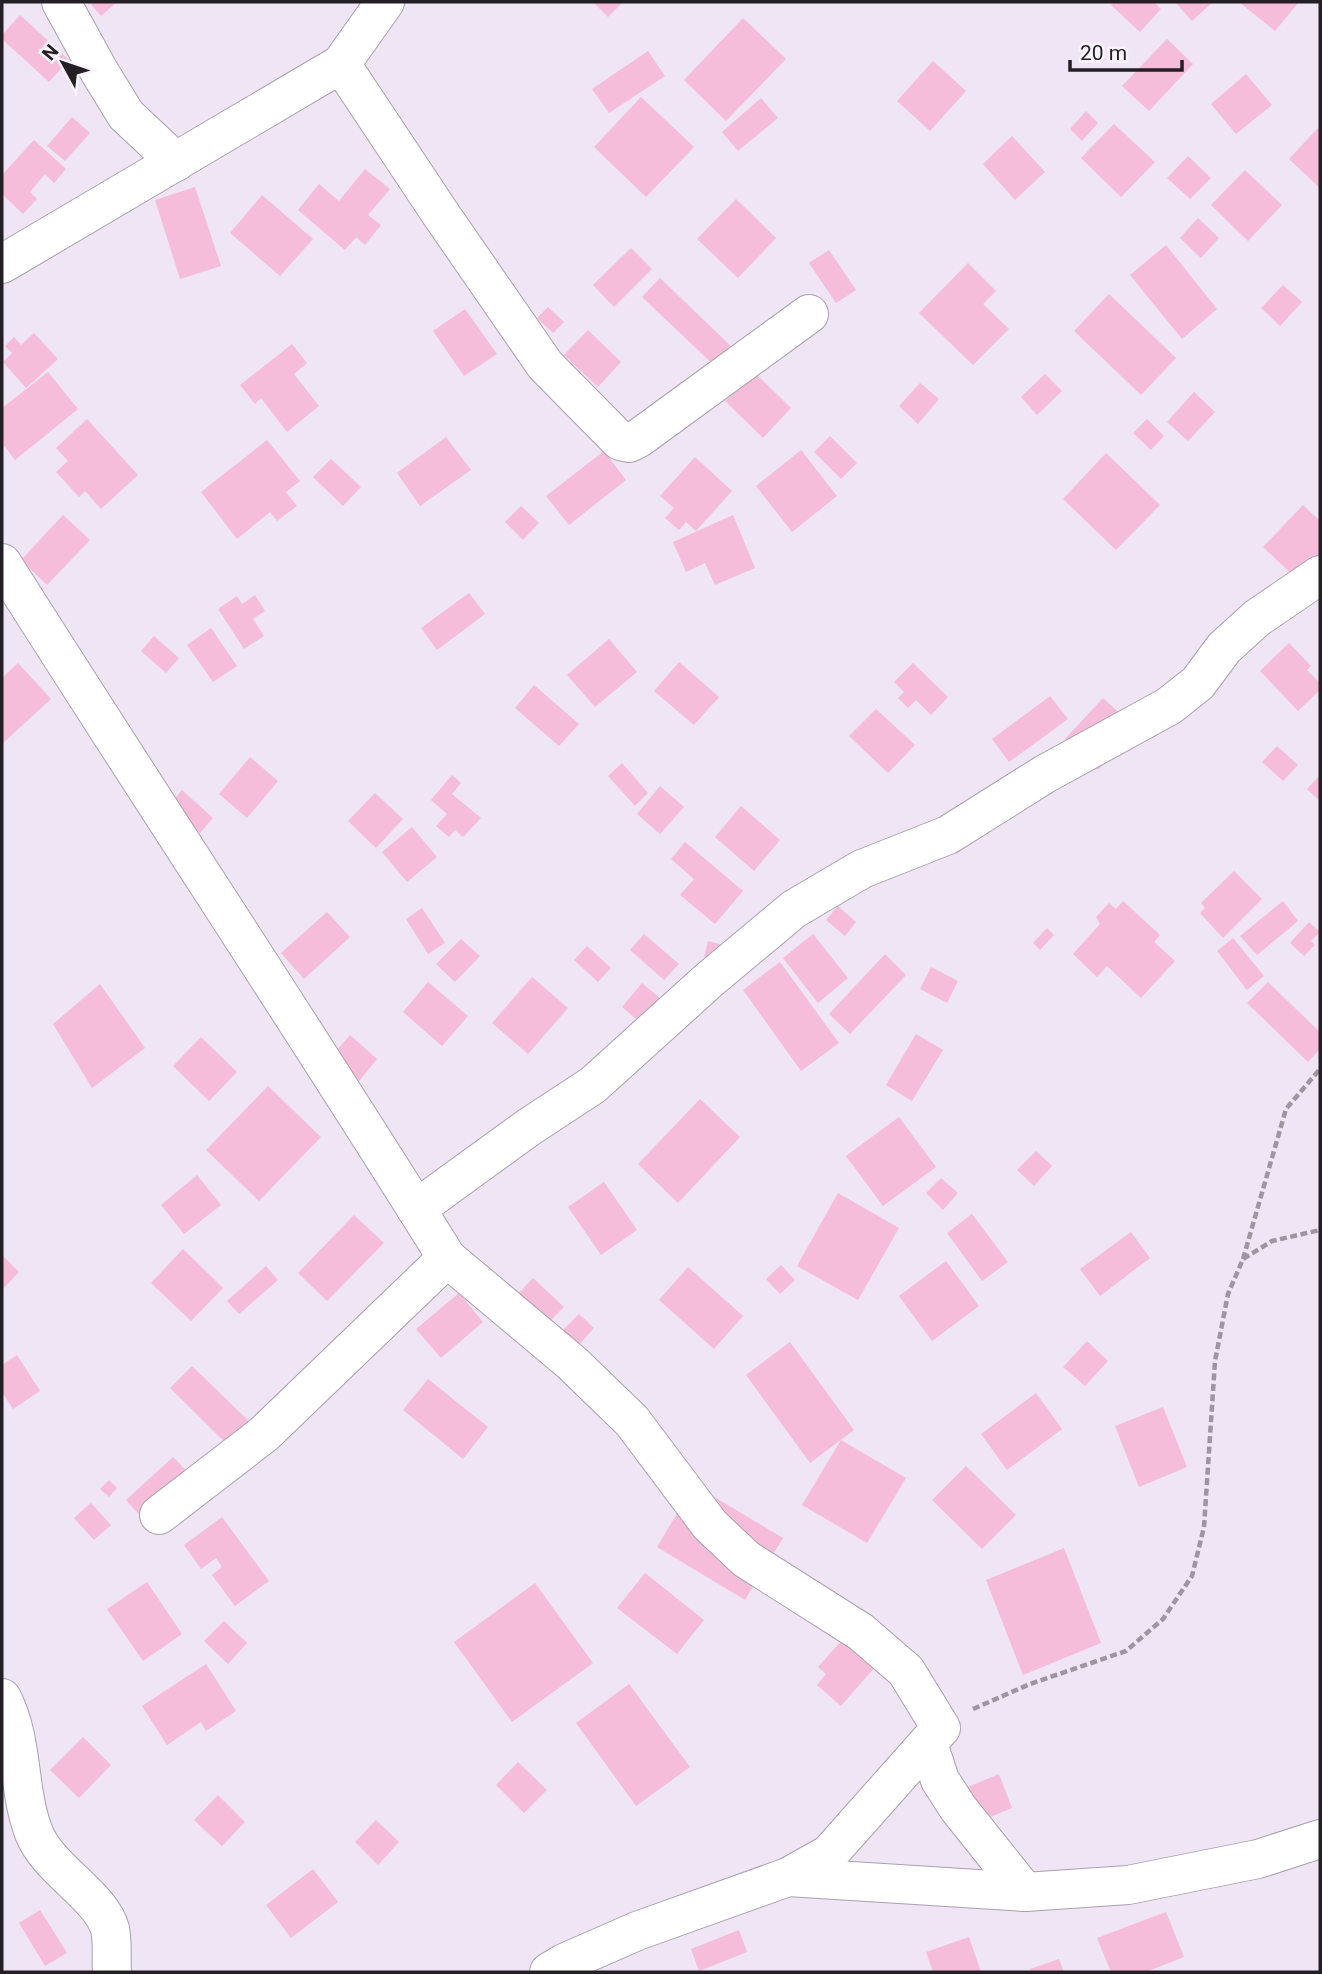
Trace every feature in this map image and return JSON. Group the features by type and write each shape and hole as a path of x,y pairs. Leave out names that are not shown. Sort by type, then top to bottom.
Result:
{"street":[{"path":"61,2 126,115 176,162"},
{"path":"2,264 341,64 385,2"},
{"path":"341,64 545,365 620,441 629,443 639,438 809,314"},
{"path":"2,563 447,1258 572,1363 632,1421 710,1525 746,1559 861,1632 906,1671 934,1735 940,1780 958,1808 1025,1892"},
{"path":"416,1209 593,1085 709,980 794,909 862,869 948,835 1045,774 1169,706 1198,683 1224,648 1257,618 1320,575"},
{"path":"159,1515 264,1434 447,1258"},
{"path":"2,1698 14,1726 22,1793 35,1836 60,1870 104,1916 110,1930 112,1972"},
{"path":"549,1972 637,1931 788,1877 829,1854 934,1735"},
{"path":"788,1877 1025,1892 1128,1885 1258,1859 1320,1839"}],"path":[{"path":"934,1735 970,1710 1030,1684 1126,1651 1163,1619 1192,1576 1204,1527 1215,1361 1227,1294 1242,1259 1286,1110 1320,1069"},
{"path":"1242,1259 1272,1241 1320,1230"}],"building":[{"path":"89,2 117,2 101,16"},
{"path":"593,2 623,2 608,17"},
{"path":"1115,2 1154,2 1161,9 1140,32 1111,5"},
{"path":"1175,2 1213,2 1192,21"},
{"path":"1239,2 1299,2 1275,31"},
{"path":"20,15 69,60 49,82 2,39 2,35"},
{"path":"743,18 786,59 726,121 684,80"},
{"path":"1167,39 1193,64 1149,111 1122,86"},
{"path":"648,51 665,76 609,113 592,89"},
{"path":"933,61 966,91 930,131 897,101"},
{"path":"1246,74 1272,105 1236,134 1211,104"},
{"path":"641,97 694,147 646,197 594,147"},
{"path":"761,98 778,118 738,151 722,132"},
{"path":"1086,111 1098,123 1082,141 1070,129"},
{"path":"72,117 90,133 65,161 47,146"},
{"path":"1114,124 1155,162 1121,197 1081,158"},
{"path":"1318,128 1320,131 1320,188 1289,159"},
{"path":"1012,136 1045,172 1015,200 983,164"},
{"path":"34,140 66,169 54,183 45,174 30,192 37,199 23,214 2,194 2,175"},
{"path":"1188,156 1211,178 1190,199 1167,178"},
{"path":"365,169 390,189 368,215 381,225 365,245 356,237 345,250 298,210 319,184 339,201"},
{"path":"1245,170 1282,205 1248,241 1211,205"},
{"path":"195,187 221,266 180,279 155,200"},
{"path":"262,195 313,239 280,276 230,233"},
{"path":"736,199 776,238 738,278 697,239"},
{"path":"1198,218 1219,238 1201,258 1180,238"},
{"path":"1166,245 1217,309 1182,339 1130,275"},
{"path":"631,248 652,269 614,307 593,285"},
{"path":"829,250 856,290 836,303 809,263"},
{"path":"968,263 996,291 983,304 1009,329 973,365 919,313"},
{"path":"660,278 736,351 718,369 642,297"},
{"path":"1283,285 1302,302 1280,326 1261,308"},
{"path":"1109,294 1176,358 1141,395 1074,331"},
{"path":"548,307 564,322 553,333 537,318"},
{"path":"465,309 497,354 464,376 433,331"},
{"path":"588,330 621,362 598,387 564,355"},
{"path":"34,333 58,359 26,388 3,362 12,353 5,346 14,337 21,345"},
{"path":"292,344 307,363 294,374 319,406 287,432 261,398 255,404 240,385"},
{"path":"48,372 78,409 15,460 2,443 2,408"},
{"path":"754,372 791,408 763,438 725,401"},
{"path":"1045,374 1062,391 1037,415 1021,397"},
{"path":"920,383 939,399 918,424 899,406"},
{"path":"1194,392 1215,412 1188,441 1167,422"},
{"path":"87,419 138,475 101,509 85,491 79,497 56,472 68,461 56,448"},
{"path":"1147,419 1164,436 1151,450 1133,433"},
{"path":"830,436 857,463 841,479 814,452"},
{"path":"446,437 471,470 420,506 397,473"},
{"path":"267,440 300,481 286,492 297,506 277,521 270,512 237,539 201,492"},
{"path":"801,450 837,496 792,532 756,486"},
{"path":"604,451 626,480 569,525 546,496"},
{"path":"1106,453 1160,505 1116,550 1063,499"},
{"path":"695,457 732,491 696,531 686,522 679,530 665,518 674,508 660,496"},
{"path":"331,459 361,487 343,506 313,477"},
{"path":"1303,505 1320,521 1320,559 1299,581 1263,547"},
{"path":"521,506 539,523 523,540 505,522"},
{"path":"63,515 90,540 47,585 21,560"},
{"path":"733,515 755,568 715,585 705,563 686,572 673,542"},
{"path":"469,593 485,614 437,650 421,628"},
{"path":"255,595 265,611 253,619 264,636 244,649 218,609 237,596 242,604"},
{"path":"211,628 237,666 213,682 187,645"},
{"path":"154,636 179,658 166,673 141,651"},
{"path":"609,639 637,672 595,707 567,675"},
{"path":"1289,643 1311,666 1307,670 1320,683 1320,690 1298,711 1260,671"},
{"path":"679,662 719,697 694,725 654,691"},
{"path":"18,663 51,699 2,744 2,678"},
{"path":"913,663 948,697 931,715 916,700 908,708 898,698 904,692 894,682"},
{"path":"534,685 579,724 559,746 515,708"},
{"path":"1050,696 1068,719 1009,762 992,739"},
{"path":"1103,698 1137,729 1098,770 1065,739"},
{"path":"876,709 915,745 888,773 849,736"},
{"path":"1277,746 1298,765 1283,781 1262,762"},
{"path":"250,757 278,781 247,818 219,794"},
{"path":"622,763 648,793 635,806 608,776"},
{"path":"452,775 461,783 452,794 481,818 463,837 455,830 449,837 436,826 447,814 431,800"},
{"path":"1320,775 1320,801 1307,789"},
{"path":"660,786 684,807 660,834 637,814"},
{"path":"182,790 213,818 200,833 169,806"},
{"path":"375,793 403,819 376,848 348,821"},
{"path":"741,806 780,840 754,871 715,837"},
{"path":"412,827 437,857 407,882 382,852"},
{"path":"685,842 743,891 715,924 680,895 694,879 671,859"},
{"path":"1234,871 1262,899 1223,938 1200,913 1205,908 1201,903"},
{"path":"1123,901 1160,935 1154,942 1175,961 1141,998 1107,966 1097,977 1073,954 1100,924 1096,917 1109,903 1116,909"},
{"path":"1283,901 1298,921 1257,955 1240,936"},
{"path":"838,906 856,922 845,936 826,920"},
{"path":"422,908 445,943 428,954 406,919"},
{"path":"327,912 350,937 304,979 281,953"},
{"path":"1309,922 1320,932 1311,941 1315,945 1304,956 1290,943"},
{"path":"1047,928 1054,935 1040,950 1033,943"},
{"path":"644,934 679,964 664,980 630,950"},
{"path":"813,934 848,978 818,1003 783,958"},
{"path":"1233,938 1264,976 1247,990 1217,951"},
{"path":"461,939 480,956 455,982 436,964"},
{"path":"708,941 730,947 727,962 704,957"},
{"path":"587,946 611,968 598,982 574,960"},
{"path":"885,954 906,975 850,1034 829,1014"},
{"path":"780,962 839,1043 801,1071 743,990"},
{"path":"931,967 958,981 947,1003 920,989"},
{"path":"532,977 568,1008 528,1054 492,1023"},
{"path":"428,982 468,1016 442,1046 403,1012"},
{"path":"1268,982 1320,1032 1320,1049 1308,1062 1247,1003"},
{"path":"642,983 667,1004 647,1028 622,1007"},
{"path":"100,984 145,1048 92,1088 53,1024"},
{"path":"916,1034 943,1050 912,1101 886,1085"},
{"path":"350,1035 377,1059 359,1081 331,1057"},
{"path":"201,1037 237,1072 209,1101 173,1066"},
{"path":"268,1086 321,1137 259,1201 206,1150"},
{"path":"700,1099 740,1137 678,1203 638,1164"},
{"path":"899,1117 936,1167 883,1206 846,1156"},
{"path":"1036,1151 1052,1166 1034,1186 1017,1170"},
{"path":"197,1175 221,1205 184,1234 161,1205"},
{"path":"941,1178 958,1193 943,1210 926,1193"},
{"path":"604,1182 637,1230 601,1255 568,1207"},
{"path":"838,1193 899,1228 858,1300 797,1266"},
{"path":"972,1214 1008,1262 982,1281 947,1233"},
{"path":"354,1215 384,1243 327,1301 298,1273"},
{"path":"1131,1232 1150,1258 1100,1296 1080,1269"},
{"path":"183,1249 223,1288 191,1321 151,1283"},
{"path":"2,1255 19,1272 2,1290"},
{"path":"946,1261 979,1306 932,1341 899,1296"},
{"path":"781,1265 795,1280 780,1294 766,1279"},
{"path":"266,1266 278,1280 239,1314 227,1301"},
{"path":"688,1267 743,1316 714,1349 659,1300"},
{"path":"533,1278 564,1307 548,1323 518,1294"},
{"path":"459,1293 483,1322 441,1358 416,1329"},
{"path":"579,1314 594,1328 579,1345 563,1330"},
{"path":"1087,1341 1108,1361 1085,1386 1063,1367"},
{"path":"790,1342 854,1430 810,1463 746,1375"},
{"path":"17,1355 40,1391 13,1409 2,1392 2,1365"},
{"path":"192,1366 256,1428 234,1451 170,1388"},
{"path":"428,1379 488,1427 463,1459 403,1410"},
{"path":"1036,1393 1062,1429 1007,1470 981,1434"},
{"path":"1163,1407 1187,1467 1139,1487 1115,1426"},
{"path":"841,1440 906,1478 867,1543 802,1505"},
{"path":"173,1457 193,1478 145,1521 126,1500"},
{"path":"966,1466 1016,1515 982,1549 932,1500"},
{"path":"109,1480 117,1488 109,1497 100,1489"},
{"path":"694,1485 783,1538 745,1600 657,1547"},
{"path":"91,1503 111,1525 94,1540 74,1518"},
{"path":"222,1517 269,1581 235,1606 212,1575 222,1567 216,1558 201,1569 184,1545"},
{"path":"1064,1548 1101,1643 1023,1675 986,1580"},
{"path":"645,1573 704,1620 677,1654 617,1608"},
{"path":"147,1582 182,1634 143,1661 107,1609"},
{"path":"535,1583 593,1663 512,1722 454,1642"},
{"path":"224,1621 247,1643 228,1664 204,1641"},
{"path":"843,1639 875,1667 841,1706 817,1685 826,1674 818,1667"},
{"path":"206,1664 236,1711 206,1731 201,1722 167,1745 142,1706"},
{"path":"629,1684 690,1767 636,1806 576,1723"},
{"path":"83,1737 111,1765 79,1798 50,1770"},
{"path":"518,1762 547,1790 524,1813 496,1785"},
{"path":"999,1774 1012,1808 976,1823 963,1789"},
{"path":"218,1795 245,1822 222,1846 194,1820"},
{"path":"376,1820 399,1842 378,1865 355,1842"},
{"path":"313,1869 338,1902 291,1938 266,1905"},
{"path":"40,1910 67,1953 45,1966 19,1923"},
{"path":"1166,1912 1184,1957 1146,1972 1111,1972 1097,1938"},
{"path":"739,1930 747,1952 699,1971 691,1949"},
{"path":"969,1937 981,1972 933,1972 926,1952"},
{"path":"1059,1959 1064,1972 1031,1972 1030,1969"}]}
